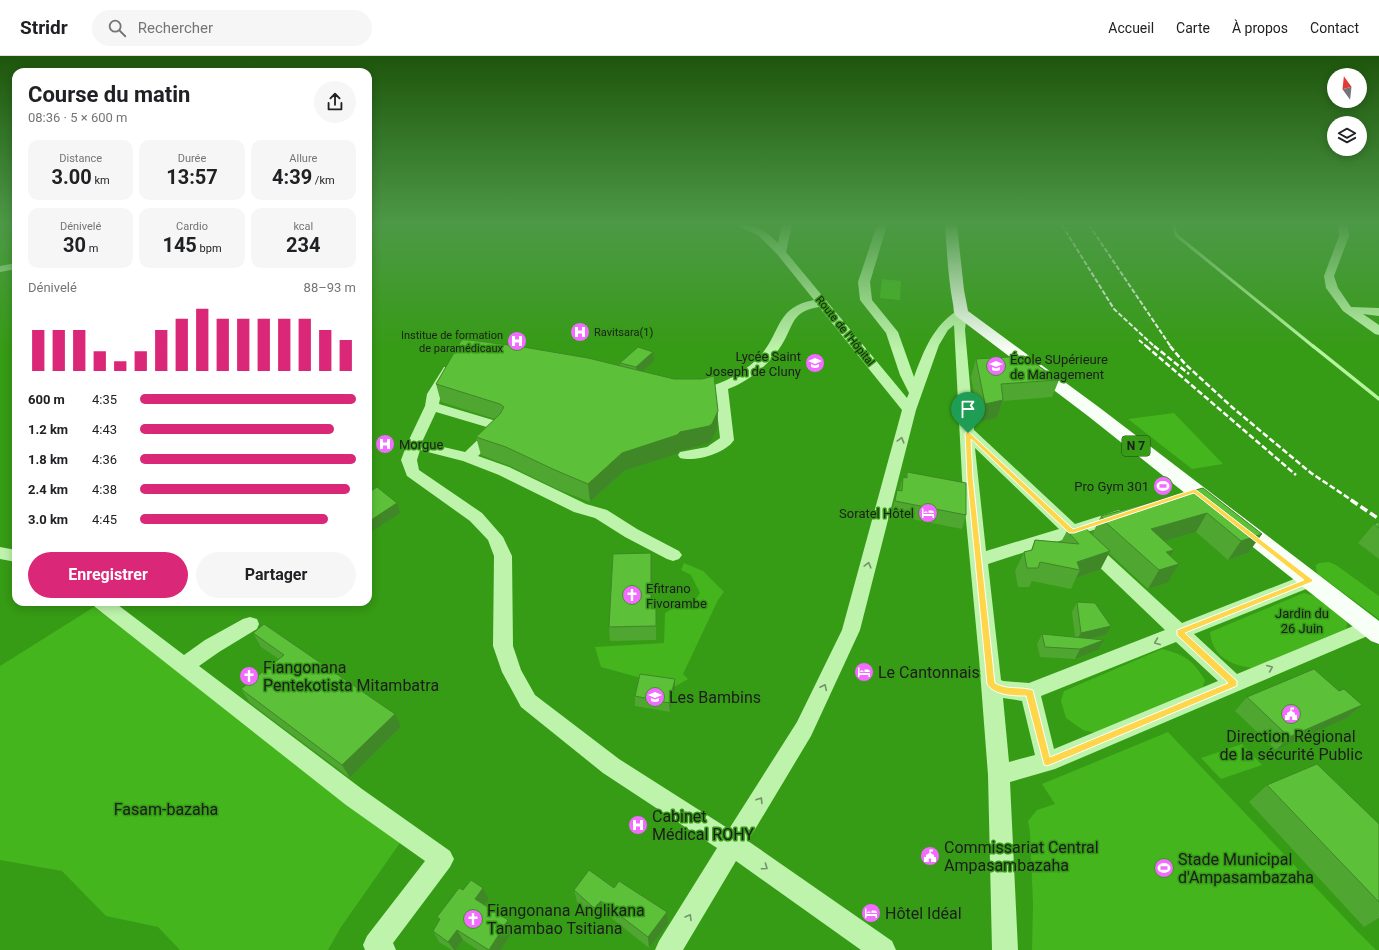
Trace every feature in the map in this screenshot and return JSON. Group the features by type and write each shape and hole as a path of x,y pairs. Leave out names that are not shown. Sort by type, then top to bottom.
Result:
{"main road":[{"path":"955,267 961,313"},
{"name":"N 7","path":"961,313 1187,493 1310,580 1374,630"}],"street":[{"path":"0,269 12,267"},
{"name":"Route de l'Hôpital","path":"793,267 821,303 912,402"},
{"path":"869,267 864,282 866,300 892,332 907,375 912,402"},
{"path":"1332,267 1329,276 1332,288 1347,309 1379,331"},
{"path":"680,391 703,392 734,381 756,367 775,346 782,328 798,309 821,303"},
{"path":"1347,309 1379,312"},
{"path":"668,950 804,729 851,630 912,402 931,349 944,327 961,313"},
{"path":"961,313 959,330 968,433 970,478 999,775 1005,950"},
{"path":"458,356 434,394 432,406 414,444 409,460 412,472 476,517 495,537 503,556 503,646 512,672 528,701 611,766 732,845 883,950"},
{"path":"685,455 711,451 727,440 721,386"},
{"path":"432,406 498,426 498,428 468,458"},
{"path":"968,433 1234,684"},
{"path":"414,444 468,458 504,471 580,508 602,514 631,533 673,555"},
{"path":"979,560 1137,510"},
{"path":"0,553 12,555"},
{"path":"991,684 998,689 1030,692 1310,580"},
{"path":"106,606 354,797 442,859 376,945 383,950"},
{"path":"184,666 212,646 250,624"},
{"path":"999,775 1047,762 1234,684 1374,630"},
{"path":"1030,692 1047,762"}],"green space":[{"path":"882,279 901,281 900,300 880,298"},
{"path":"1174,413 1223,464 1192,469 1128,419"},
{"path":"1329,562 1336,565 1379,596 1379,619 1318,574 1316,565 1319,563"},
{"path":"684,563 703,571 724,592 718,600 683,674 688,679 676,686 663,684 601,667 595,647 664,643 665,613 675,607 690,607 700,593 691,575 681,570"},
{"name":"Jardin du 26 Juin","path":"1304,593 1321,598 1348,620 1346,629 1252,668 1230,662 1218,653 1214,647 1210,632"},
{"name":"Fasam-bazaha","path":"94,607 402,840 341,927 328,950 180,950 158,927 106,916 62,871 0,860 0,666"},
{"path":"1162,649 1183,656 1192,663 1205,680 1202,690 1100,734 1083,730 1066,718 1061,701 1064,691"},
{"name":"Stade Municipal d'Ampasambazaha","path":"1168,732 1376,950 1032,950 1033,904 1030,832 1028,821 1037,810 1055,804 1042,784"},
{"path":"1242,744 1262,765 1221,779 1201,758"}],"building":[{"path":"462,339 588,358 674,379 702,379 714,376 718,411 712,424 709,426 680,432 677,435 622,453 588,484 506,447 476,437 500,414 504,407 500,404 436,384"},
{"path":"638,347 653,352 636,367 620,363"},
{"path":"1024,356 1059,380 1001,384 1003,400 985,404 976,359"},
{"path":"907,472 966,483 966,515 895,501 897,490 902,491 903,477 907,478"},
{"path":"377,487 397,503 372,519 372,490"},
{"path":"1203,488 1262,534 1241,541 1207,513 1151,529 1174,550 1166,552 1179,564 1159,570 1103,520 1105,520 1101,516"},
{"path":"1379,522 1379,528 1374,524"},
{"path":"1083,526 1110,551 1077,562 1080,570 1040,562 1038,568 1027,568 1024,552 1032,550 1035,540 1079,544 1067,531"},
{"name":"Efitrano Fivorambe","path":"651,553 651,609 656,608 656,626 609,627 613,554"},
{"path":"1077,602 1095,603 1111,626 1081,633"},
{"path":"264,624 395,714 342,765 241,689 284,655 253,633"},
{"path":"1042,634 1104,640 1080,649 1045,647"},
{"name":"Direction Régional de la sécurité Public","path":"1314,669 1339,691 1344,689 1362,705 1289,737 1247,697"},
{"path":"640,674 675,679 669,703 635,696"},
{"path":"1317,764 1379,824 1379,902 1267,785"},
{"path":"589,870 614,888 619,881 667,912 648,937 601,901 594,908 574,890"},
{"name":"Fiangonana Anglikana Tanambao Tsitiana","path":"471,880 483,888 475,899 508,920 489,950 457,930 448,942 433,931 440,919 437,917 459,888 463,890"}],"waterway":[{"path":"1215,267 1314,347"},
{"path":"1313,346 1379,399"}],"railway":[{"path":"1088,267 1114,309 1155,347"},
{"path":"1117,267 1171,347"},
{"path":"1139,340 1147,347"},
{"path":"1146,346 1296,475"},
{"path":"1154,346 1189,374"},
{"path":"1170,346 1185,364 1233,408 1311,473 1353,501"},
{"path":"1351,500 1379,519"}],"place":[{"name":"Ravitsara(1)","path":"580,332"},
{"name":"Institue de formation de paramédicaux","path":"517,341"},
{"name":"Lycée Saint Joseph de Cluny","path":"815,363"},
{"name":"École SUpérieure de Management","path":"996,366"},
{"name":"Morgue","path":"385,444"},
{"name":"Pro Gym 301","path":"1163,486"},
{"name":"Soratel Hôtel","path":"928,513"},
{"name":"Efitrano Fivorambe","path":"632,595"},
{"name":"Le Cantonnais","path":"864,672"},
{"name":"Fiangonana Pentekotista Mitambatra","path":"249,676"},
{"name":"Les Bambins","path":"655,697"},
{"name":"Direction Régional de la sécurité Public","path":"1291,714"},
{"name":"Cabinet Médical ROHY","path":"638,825"},
{"name":"Commissariat Central Ampasambazaha","path":"930,856"},
{"name":"Stade Municipal d'Ampasambazaha","path":"1164,868"},
{"name":"Hôtel Idéal","path":"871,913"},
{"name":"Fiangonana Anglikana Tanambao Tsitiana","path":"473,919"}],"route":[{"path":"968,433 1072,531 1195,491 1310,580 1179,632 1234,684 1047,762 1030,692 1015,692 998,689 991,684 989,666 990,658 970,478 968,433"}]}
